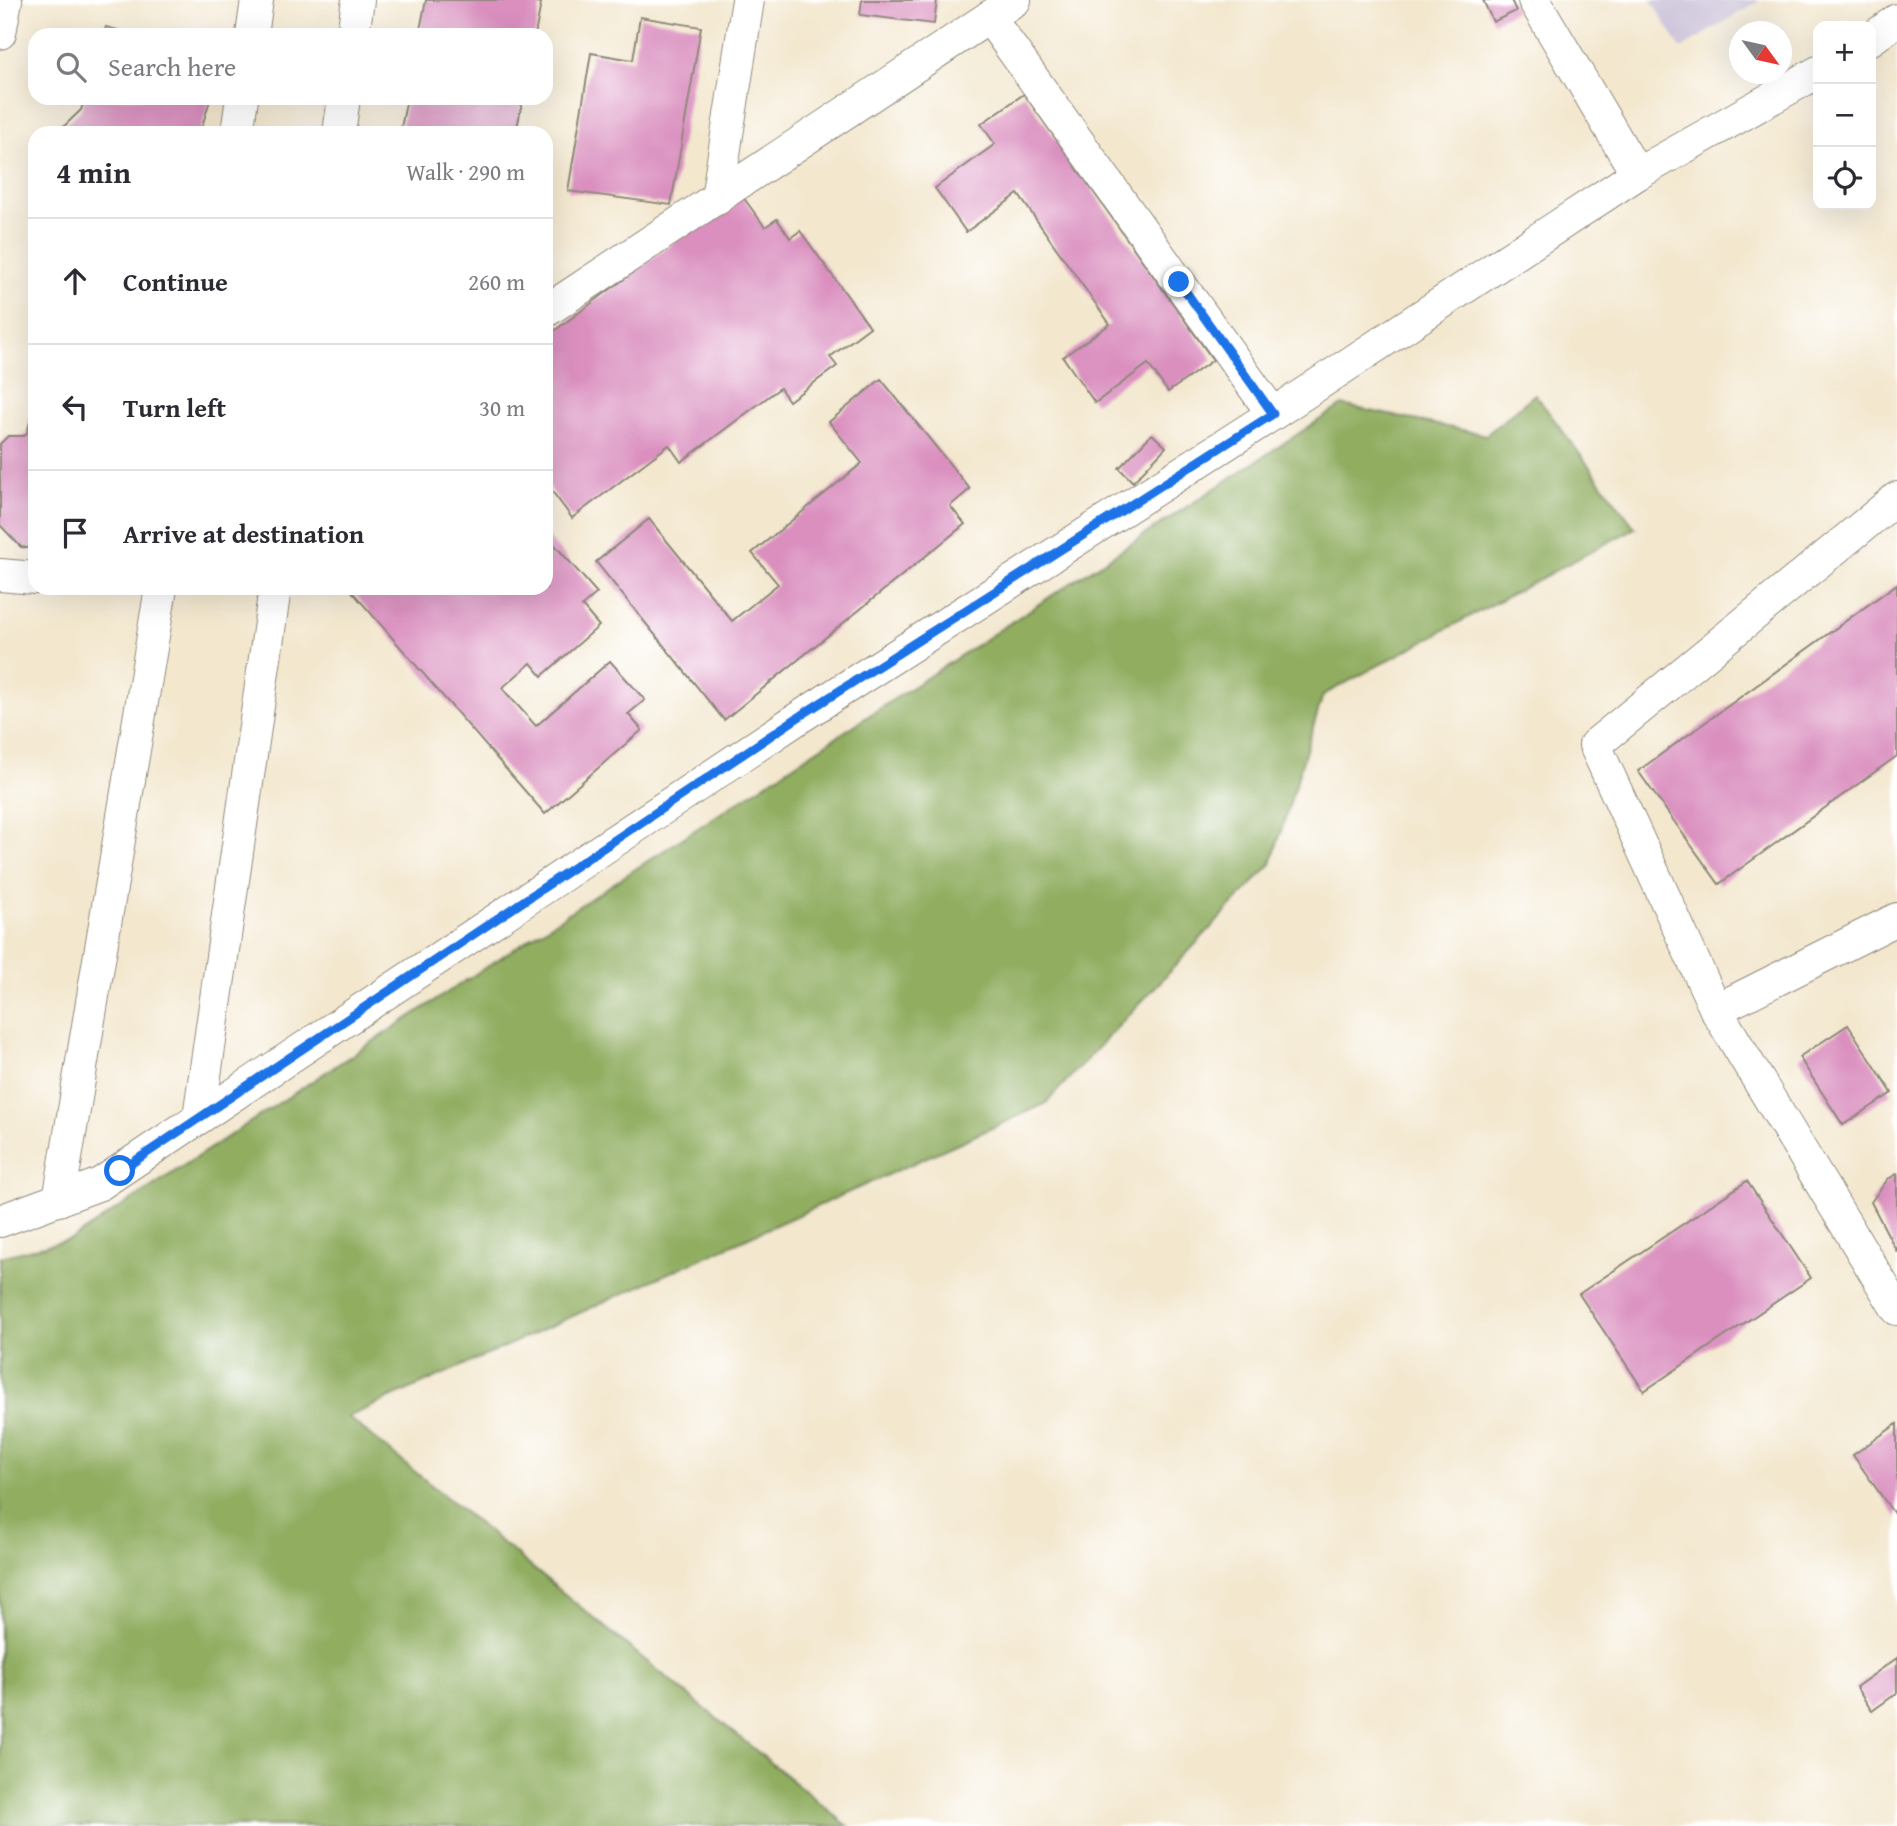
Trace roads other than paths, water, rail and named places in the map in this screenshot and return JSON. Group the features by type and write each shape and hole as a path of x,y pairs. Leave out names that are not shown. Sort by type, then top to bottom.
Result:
{"street":[{"path":"0,33 6,0"},
{"path":"253,28 257,0"},
{"path":"354,28 358,0"},
{"path":"717,199 748,0"},
{"path":"553,306 1015,0"},
{"path":"1535,0 1637,174"},
{"path":"989,17 1273,414"},
{"path":"1876,35 1897,20"},
{"path":"0,1221 100,1184 800,716 1273,414 1637,174 1813,75"},
{"path":"238,126 241,105"},
{"path":"340,126 343,105"},
{"path":"1897,498 1595,745 1716,1010 1897,1309"},
{"path":"0,575 28,577"},
{"path":"59,1199 154,595"},
{"path":"200,1117 274,595"},
{"path":"1716,1010 1897,919"}]}
